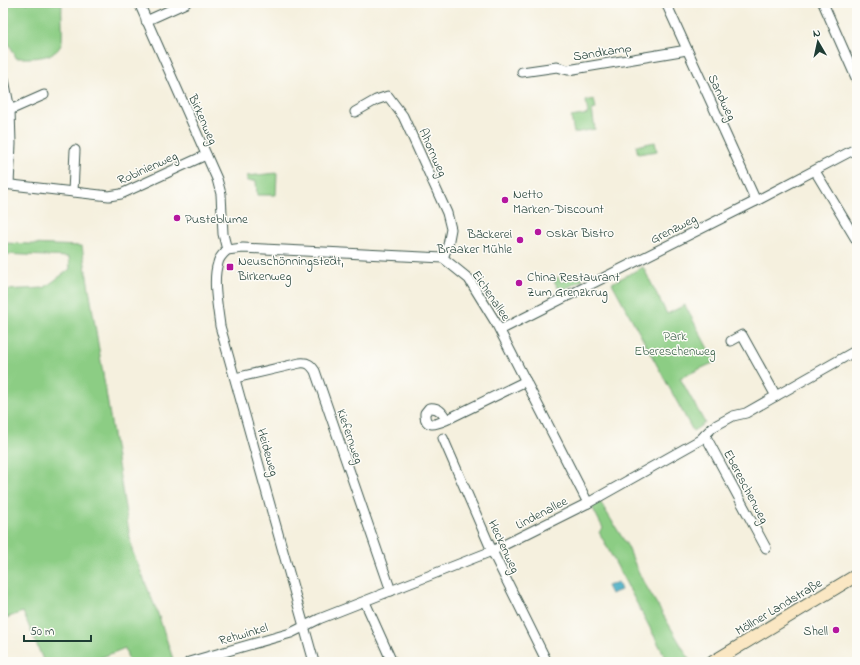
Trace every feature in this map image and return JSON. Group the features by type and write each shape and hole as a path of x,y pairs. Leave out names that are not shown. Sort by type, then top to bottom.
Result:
{"main road":[{"name":"Möllner Landstraße","path":"713,662 857,575"}],"street":[{"name":"Birkenweg","path":"139,3 217,179 221,194 223,234 227,250"},
{"path":"146,21 186,3"},
{"name":"Sandweg","path":"666,3 756,201"},
{"path":"823,3 857,80"},
{"name":"Sandkamp","path":"522,72 557,67 568,70 687,50"},
{"name":"Robinienweg","path":"3,74 10,110 11,144 6,184 109,196 121,194 206,155"},
{"path":"10,110 44,95"},
{"name":"Ahornweg","path":"355,112 376,100 388,96 403,116 447,213 451,229 448,245 443,258"},
{"name":"Grenzweg","path":"500,330 756,201 857,148"},
{"path":"73,192 75,150"},
{"path":"815,170 857,241"},
{"path":"227,250 243,248 443,258"},
{"name":"Heideweg","path":"227,250 221,256 215,275 220,326 314,662"},
{"name":"Eichenallee","path":"443,258 469,278 500,330 588,503"},
{"path":"731,341 742,336 776,396"},
{"name":"Lindenallee","path":"304,627 319,619 492,551 588,503 700,440 713,426 732,416 746,413 857,350"},
{"name":"Kiefernweg","path":"234,378 305,362 310,364 316,371 391,591"},
{"path":"446,420 526,381"},
{"name":"Ebereschenweg","path":"705,435 766,548"},
{"name":"Heckenweg","path":"443,438 492,551 548,662"},
{"path":"365,602 392,662"},
{"name":"Rehwinkel","path":"189,662 291,633 304,627"}],"green space":[{"path":"11,3 62,3 62,41 56,52 43,57 16,58 3,34 3,8"},
{"path":"594,99 596,109 592,110 595,129 574,133 571,117 588,114 586,101"},
{"path":"655,142 657,151 638,154 636,146"},
{"path":"277,173 276,195 257,195 256,181 247,181 247,176"},
{"path":"3,243 82,246 132,550 158,614 174,662 129,662 125,648 90,662 44,662 23,612 3,619 3,290 44,288 70,269 69,257 3,254"},
{"name":"Park Ebereschenweg","path":"643,267 667,314 685,305 715,362 680,378 705,423 693,431 612,283"},
{"path":"580,273 583,280 563,290 558,288 553,279 558,277 561,282"},
{"path":"599,500 628,547 639,574 691,662 668,662 599,532 603,528 591,505"}],"water":[{"path":"618,582 621,590 611,594 607,586"}],"place":[{"name":"Netto Marken-Discount","path":"505,200"},
{"name":"Pusteblume","path":"177,218"},
{"name":"Oskar Bistro","path":"538,232"},
{"name":"Bäckerei Braaker Mühle","path":"520,240"},
{"name":"Neuschönningstedt, Birkenweg","path":"230,267"},
{"name":"China Restaurant Zum Grenzkrug","path":"519,283"},
{"name":"Shell","path":"836,630"}]}
